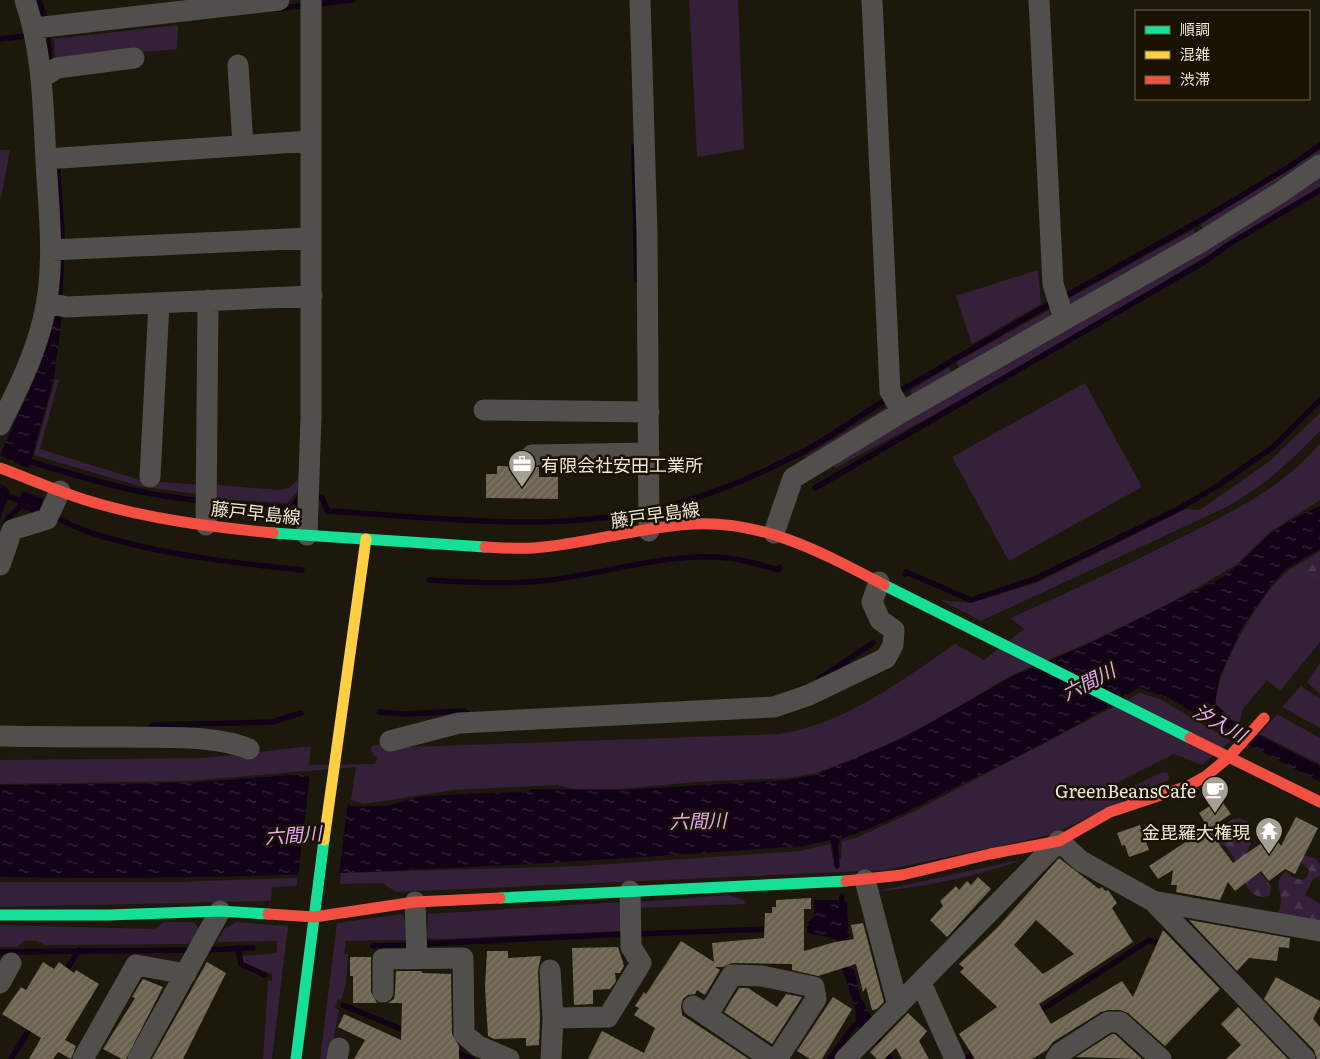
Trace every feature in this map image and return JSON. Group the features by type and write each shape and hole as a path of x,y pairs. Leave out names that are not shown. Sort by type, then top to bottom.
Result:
{"street":[{"path":"0,425 24,376 36,344 55,304 59,249 48,73 42,27 25,0"},
{"path":"42,27 279,0"},
{"path":"640,0 647,233 642,453 650,517"},
{"path":"872,0 896,402"},
{"path":"1039,0 1059,306"},
{"path":"307,535 309,496 305,141 311,4"},
{"path":"48,73 134,58"},
{"path":"238,65 243,145"},
{"path":"53,158 305,141"},
{"path":"774,532 792,478 896,402 1059,306 1199,243 1281,192 1320,164"},
{"path":"59,249 306,239"},
{"path":"55,304 159,303 306,297"},
{"path":"206,506 208,300"},
{"path":"150,477 159,303"},
{"path":"484,410 643,412"},
{"path":"532,455 642,453"},
{"name":"藤戸早島線","path":"0,468 60,491 110,507 206,506 307,535 366,540 534,548 650,517 692,524 723,524 774,532 827,554 972,631 1229,753 1320,802"},
{"path":"0,564 12,530 49,515 60,491"},
{"path":"296,1059 335,752 366,540"},
{"path":"390,742 459,723 774,707 809,695 886,658 893,645 894,630 880,620 872,602 879,582"},
{"path":"0,915 220,911 314,917 415,902 865,880 902,875 1058,841 1110,812 1188,786 1206,776 1264,718"},
{"path":"0,736 166,738 220,742 249,749"},
{"path":"1058,841 1081,861 1153,901 1305,1059"},
{"path":"845,1059 1058,841"},
{"path":"865,880 898,1006"},
{"path":"552,1018 608,1017 637,947 630,891"},
{"path":"1153,901 1320,931"},
{"path":"415,902 417,949"},
{"path":"138,1059 220,911"},
{"path":"383,992 384,959 417,949 464,958 464,1034 478,1046 509,1059"},
{"path":"83,1059 136,965 195,958"},
{"path":"0,983 11,963"},
{"path":"550,970 551,1059"},
{"path":"771,1059 700,1011 732,975 762,976 814,987 816,998 777,1059"},
{"path":"921,983 955,1059"},
{"path":"1056,1059 1060,1053 1108,1022 1120,1022 1161,1059"}],"green space":[{"path":"689,0 738,0 744,149 697,157"},
{"path":"178,25 177,49 55,60 54,39"},
{"path":"0,150 10,150 1,198 0,197"},
{"path":"1320,150 1320,159 1202,229 1201,224"},
{"path":"1320,174 1320,187 1200,260 1019,367 835,468 833,462"},
{"path":"1194,229 1195,235 1072,306 1066,300"},
{"path":"1038,270 1041,304 972,344 956,296"},
{"path":"1049,310 1050,316 961,371 956,362"},
{"path":"949,367 952,373 913,397 910,391"},
{"path":"55,379 59,380 40,449 140,480 199,485 195,494 139,486 34,455"},
{"path":"1085,383 1142,487 1009,561 952,457"},
{"path":"892,404 894,408 808,461 805,456"},
{"path":"1320,413 1320,431 1296,455 1245,496 1216,512 981,621 940,600 970,603 1036,583 1186,509 1200,510 1271,460"},
{"path":"1320,443 1320,500 1270,532 1236,565 1172,602 1088,643 1012,675 934,721 875,751 816,773 788,778 696,782 620,789 572,789 557,785 453,790 364,804 351,800 356,767 188,781 0,784 0,760 204,758 311,746 309,765 375,764 377,757 373,755 371,749 372,746 381,744 409,747 779,734 803,729 827,721 871,699 955,644 984,660 1024,629 1010,618 1112,572 1252,500 1289,474"},
{"path":"299,479 297,493 287,503 217,499 217,485 279,490 289,488"},
{"path":"1320,551 1320,557 1307,568 1307,579 1320,584 1320,642 1280,691 1267,680 1242,710 1240,723 1223,716 1225,712 1216,704 1217,690 1231,653 1253,613 1277,581 1292,568"},
{"path":"1320,557 1320,584 1307,579 1307,568"},
{"path":"1320,663 1320,694 1307,682"},
{"path":"1301,686 1320,699 1320,728 1282,707"},
{"path":"1140,693 1160,699 1231,741 1202,765 1174,754 1109,787 1100,793 1100,798 1106,799 1160,773 1167,772 1170,779 1051,835 886,870 396,892 382,883 340,884 341,873 581,866 799,851 830,844 833,859 841,859 842,841 856,838 915,811"},
{"path":"1277,714 1320,738 1320,764 1260,734"},
{"path":"1240,818 1248,822 1250,829 1248,839 1251,844 1248,856 1271,886 1270,895 1263,897 1254,894 1247,887 1238,865 1227,848 1224,845 1218,845 1207,836 1211,833 1219,834 1226,823"},
{"path":"1303,855 1315,858 1320,864 1320,876 1313,879 1305,895 1320,904 1320,929 1278,914 1281,901 1279,879 1286,871 1292,877 1303,880 1307,877 1309,870 1298,860"},
{"path":"1024,859 950,880 873,892"},
{"path":"297,878 297,886 272,887 271,901 0,907 0,882 177,882"},
{"path":"728,895 744,900 745,904 637,908 639,902"},
{"path":"620,902 623,931 427,938 428,914"},
{"path":"402,914 405,920 406,940 346,941 344,954 348,954 346,984 341,1000 338,999 335,1008 339,1010 330,1059 320,1059 337,923"},
{"path":"165,922 194,922 200,931 195,941 187,944 45,945 37,941 24,941 17,947 0,947 0,925 154,929"},
{"path":"236,922 288,926 272,1059 263,1059 268,980 272,981 272,974 243,963 241,956 277,953 277,941 217,942 224,929"}],"water":[{"path":"55,316 62,317 54,378 29,469 0,455 39,368"},
{"path":"0,484 5,486 10,492 0,519"},
{"path":"22,491 42,498 45,507 38,515 17,506"},
{"path":"1320,506 1320,549 1286,569 1273,583 1242,627 1219,678 1215,704 1224,712 1222,716 1320,766 1320,782 1239,740 1169,698 1138,688 1071,728 1001,765 884,822 840,839 837,852 834,852 830,840 803,846 603,860 402,871 201,877 0,877 0,785 186,783 304,774 352,806 387,806 418,797 458,794 528,792 531,789 620,790 787,780 815,775 903,738 1013,676 1086,645 1223,577 1275,531 1293,519"},
{"path":"814,900 838,900 838,903 847,902 849,944 860,996 874,1021 865,1028 859,1028 855,1023 856,1011 832,938 807,933 807,923 814,917"}],"pier":[{"path":"310,774 348,801 339,875 298,877"}],"building":[{"name":"有限会社安田工業所","path":"497,466 539,467 539,477 558,477 558,499 486,498 486,474 497,474"},
{"name":"GreenBeansCafe","path":"1220,799 1231,814 1209,829 1199,813"},
{"path":"1296,817 1318,828 1295,874 1285,869 1269,881 1261,871 1235,891 1228,882 1220,900 1176,892 1177,885 1171,885 1173,870 1158,879 1149,866 1207,828 1233,863 1273,835 1281,846"},
{"path":"1140,825 1149,850 1129,857 1125,845 1122,846 1117,833"},
{"path":"1059,858 1099,889 1102,887 1105,891 1108,890 1117,903 1112,908 1133,942 1039,1004 1051,1024 1122,981 1133,997 1163,930 1220,989 1165,1046 1128,1013 1120,1010 1108,1010 1101,1012 1053,1042 1047,1050 1032,1059 975,1059 959,1034 997,1007 960,972 964,968 959,964 997,928","holes":["1036,920 1074,954 1043,974 1014,945"]},
{"path":"978,877 991,889 947,937 930,920 943,906 940,901 956,886 959,890 967,881 971,885"},
{"path":"811,898 811,909 804,909 804,951 835,942 854,939 851,925 863,923 884,1002 877,1009 872,1010 866,987 863,992 856,964 818,976 792,970 792,964 732,963 723,967 715,967 720,970 705,995 697,990 695,994 688,995 683,999 681,1006 682,1015 749,1059 588,1059 602,1031 644,1053 655,1028 634,1015 639,1008 635,1006 644,992 646,994 681,941 714,962 712,943 764,938 765,913 772,913 772,907 776,907 776,900"},
{"path":"1189,920 1290,938 1289,948 1279,947 1277,961 1249,958 1237,971"},
{"path":"618,947 624,966 620,973 615,973 616,981 610,989 593,990 593,1004 574,1005 572,948"},
{"path":"487,951 508,951 508,958 541,956 538,971 539,1045 526,1046 526,1038 494,1039 488,1036 485,987"},
{"path":"350,957 371,957 371,992 377,1003 353,1003 353,976 350,976"},
{"path":"43,962 54,969 59,962 74,973 76,970 99,984 65,1040 76,1046 71,1059 58,1052 53,1059 29,1059 41,1038 2,1014 21,987 26,990"},
{"path":"207,962 226,973 183,1059 152,1059"},
{"path":"396,971 451,974 452,1034 459,1046 459,1059 354,1059 365,1040 338,1027 344,1014 401,1040 402,1003 388,1003 394,999"},
{"path":"1276,977 1320,1001 1320,1006 1313,1019 1320,1027 1320,1059 1317,1059 1314,1050 1264,999"},
{"path":"143,979 163,987 126,1059 122,1059 103,1049 135,998 132,997"},
{"path":"739,988 748,988 777,1007 786,994 802,997 772,1044 724,1012"},
{"path":"833,997 852,1009 822,1059 810,1059 797,1051"},
{"path":"1238,1007 1288,1059 1226,1059 1241,1045 1221,1024"},
{"path":"908,1013 927,1031 919,1041 929,1059 902,1059 896,1048 884,1059 877,1059 870,1052"},
{"path":"1112,1034 1115,1034 1142,1059 1076,1057"}],"waterway":[{"path":"39,0 46,22"},
{"path":"316,4 353,0"},
{"path":"278,9 306,5"},
{"path":"47,31 50,67"},
{"path":"0,39 26,36"},
{"path":"1062,298 1203,219 1289,167 1320,145"},
{"path":"634,147 637,280"},
{"path":"57,163 62,234 60,301"},
{"path":"815,488 1209,259 1226,246 1320,190"},
{"path":"897,393 1053,302"},
{"path":"311,497 322,498 328,511 459,520 547,522 634,513 690,500 762,472 802,453 889,398"},
{"path":"905,574 906,572 971,600 1035,579 1178,509 1219,485 1273,447 1320,400"},
{"path":"25,460 116,486 183,499 292,508 302,497"},
{"path":"0,493 26,503"},
{"path":"4,527 8,518 25,502"},
{"path":"52,515 92,533 156,550 302,570"},
{"path":"429,580 490,583 535,582 695,557 732,559 779,570 780,567"},
{"path":"819,679 873,643"},
{"path":"379,712 403,714 465,711 471,717"},
{"path":"147,731 153,725 272,722 301,713"},
{"path":"835,846 837,866"},
{"path":"841,909 842,896"},
{"path":"636,934 771,929"},
{"path":"421,944 627,934"},
{"path":"1037,1013 1149,940 1162,945"},
{"path":"373,946 412,945"},
{"path":"238,948 241,964 265,975"},
{"path":"205,950 253,948"},
{"path":"63,975 79,950"},
{"path":"0,952 193,950"},
{"path":"1184,956 1196,961"},
{"path":"343,1005 408,1032"},
{"path":"830,1059 853,1027 861,1020"},
{"path":"11,1059 32,1025"},
{"path":"874,1034 890,1059"},
{"path":"453,1051 472,1059"},
{"path":"968,1057 979,1051"}],"traffic: fast":[{"path":"273,533 485,547"},
{"path":"884,585 1190,738"},
{"path":"296,1059 324,840"},
{"path":"500,898 846,881"},
{"path":"0,915 109,915 220,911 268,914"}],"traffic: slow":[{"path":"324,840 366,539"}],"traffic: jam":[{"path":"0,468 56,490 134,513 204,525 273,533"},
{"path":"485,547 534,548 672,526 718,524 744,527 792,541 838,561 884,585"},
{"path":"846,881 902,875 990,854 1059,841 1110,812 1188,786 1206,776 1229,757 1264,718"},
{"path":"1190,738 1320,802"},
{"path":"268,914 314,917 415,902 500,898"}],"place":[{"name":"有限会社安田工業所","path":"522,488"},
{"name":"GreenBeansCafe","path":"1215,814"},
{"name":"金毘羅大権現","path":"1269,855"}],"water label":[{"name":"六間川","path":"1088,681"},
{"name":"汐入川","path":"1220,722"},
{"name":"六間川","path":"698,820"},
{"name":"六間川","path":"293,834"}]}
